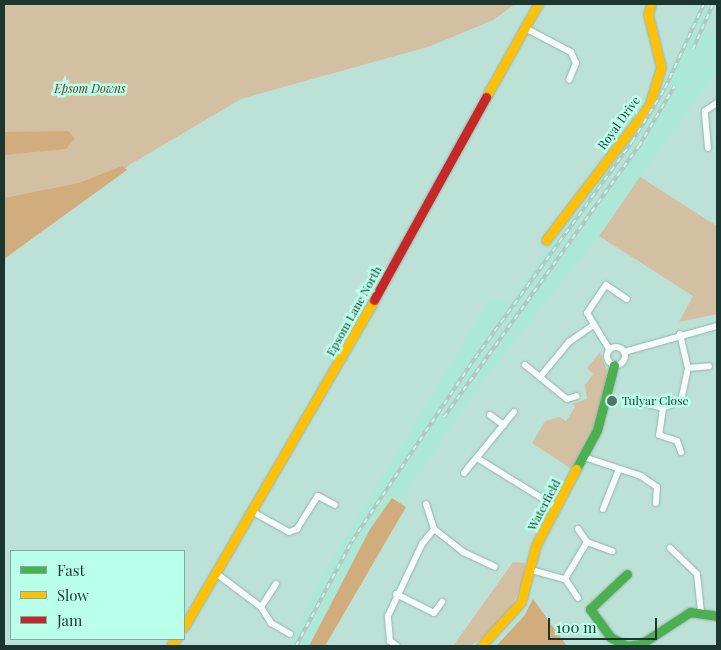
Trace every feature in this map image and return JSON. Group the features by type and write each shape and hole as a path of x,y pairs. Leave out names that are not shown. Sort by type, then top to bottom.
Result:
{"street":[{"name":"Epsom Lane North","path":"185,625 253,512 538,4"},
{"name":"Royal Drive","path":"546,240 649,106 661,67 648,14 651,4"},
{"path":"525,28 571,52 576,63 569,80"},
{"path":"708,148 705,111 717,103"},
{"path":"609,349 587,313 606,285 627,298"},
{"path":"540,377 569,342 592,324"},
{"path":"624,352 680,334 717,326"},
{"path":"644,404 663,408 681,401 688,368 680,334"},
{"path":"617,346 624,352 624,361 614,365 606,357 609,349 617,346"},
{"path":"525,365 567,399 577,396"},
{"name":"Waterfield","path":"481,646 511,617 531,570 536,545 584,457 608,399 614,365"},
{"path":"688,368 709,366"},
{"path":"663,408 659,435 676,441 681,452"},
{"path":"464,473 514,412"},
{"path":"490,415 504,425"},
{"path":"584,457 618,469 657,487 656,503"},
{"path":"477,458 556,507"},
{"path":"603,509 618,469"},
{"path":"253,512 289,532 297,529 318,496 335,505"},
{"path":"426,504 434,529 463,552 495,567"},
{"path":"396,646 390,641 388,616 396,594 434,529"},
{"path":"578,529 587,542 612,551"},
{"path":"565,579 587,542"},
{"path":"670,548 697,574 701,610"},
{"path":"531,570 565,579 578,598"},
{"path":"217,574 261,606 270,623 290,634"},
{"path":"627,574 590,609 610,637 627,646 641,644 681,616 701,610 717,616"},
{"path":"261,606 276,584"},
{"path":"396,594 434,613 442,602"}],"shaded area":[{"path":"686,4 717,4 706,31 717,37 717,70 599,236 477,389 402,498 392,498 370,529 309,646 289,646 315,587 491,297 509,304 658,94 697,8"},
{"path":"68,131 75,138 66,149 4,155 4,132"},
{"path":"122,166 127,170 4,259 4,198 79,183"},
{"path":"392,498 406,507 325,646 309,646 370,529"},
{"path":"533,599 567,646 496,646 524,616"}],"green space":[{"name":"Epsom Downs","path":"4,4 515,4 493,20 431,46 241,99 131,164 4,259"},
{"path":"640,177 717,226 717,314 679,322 693,296 599,236"},
{"path":"600,352 611,382 576,472 532,443 545,421 559,417 566,421 575,407 572,404 587,399 585,385 593,374 587,368"},
{"path":"513,562 525,563 524,580 509,612 495,629 470,646 453,646"}],"railway":[{"path":"296,646 352,541 475,358 632,142 665,88 704,4"},
{"path":"693,49 713,4"},
{"path":"444,417 639,146 674,87"}],"traffic: fast":[{"path":"576,469 597,430 614,365"},
{"path":"627,574 590,609 610,637 627,646 641,644 690,612 717,616"}],"traffic: slow":[{"path":"486,97 538,4"},
{"path":"546,240 649,106 661,67 648,14 651,4"},
{"path":"185,625 374,300"},
{"path":"481,646 521,602 536,545 576,469"},
{"path":"171,646 175,640"}],"traffic: jam":[{"path":"374,300 486,97"}],"place":[{"name":"Tulyar Close","path":"612,401"}]}
